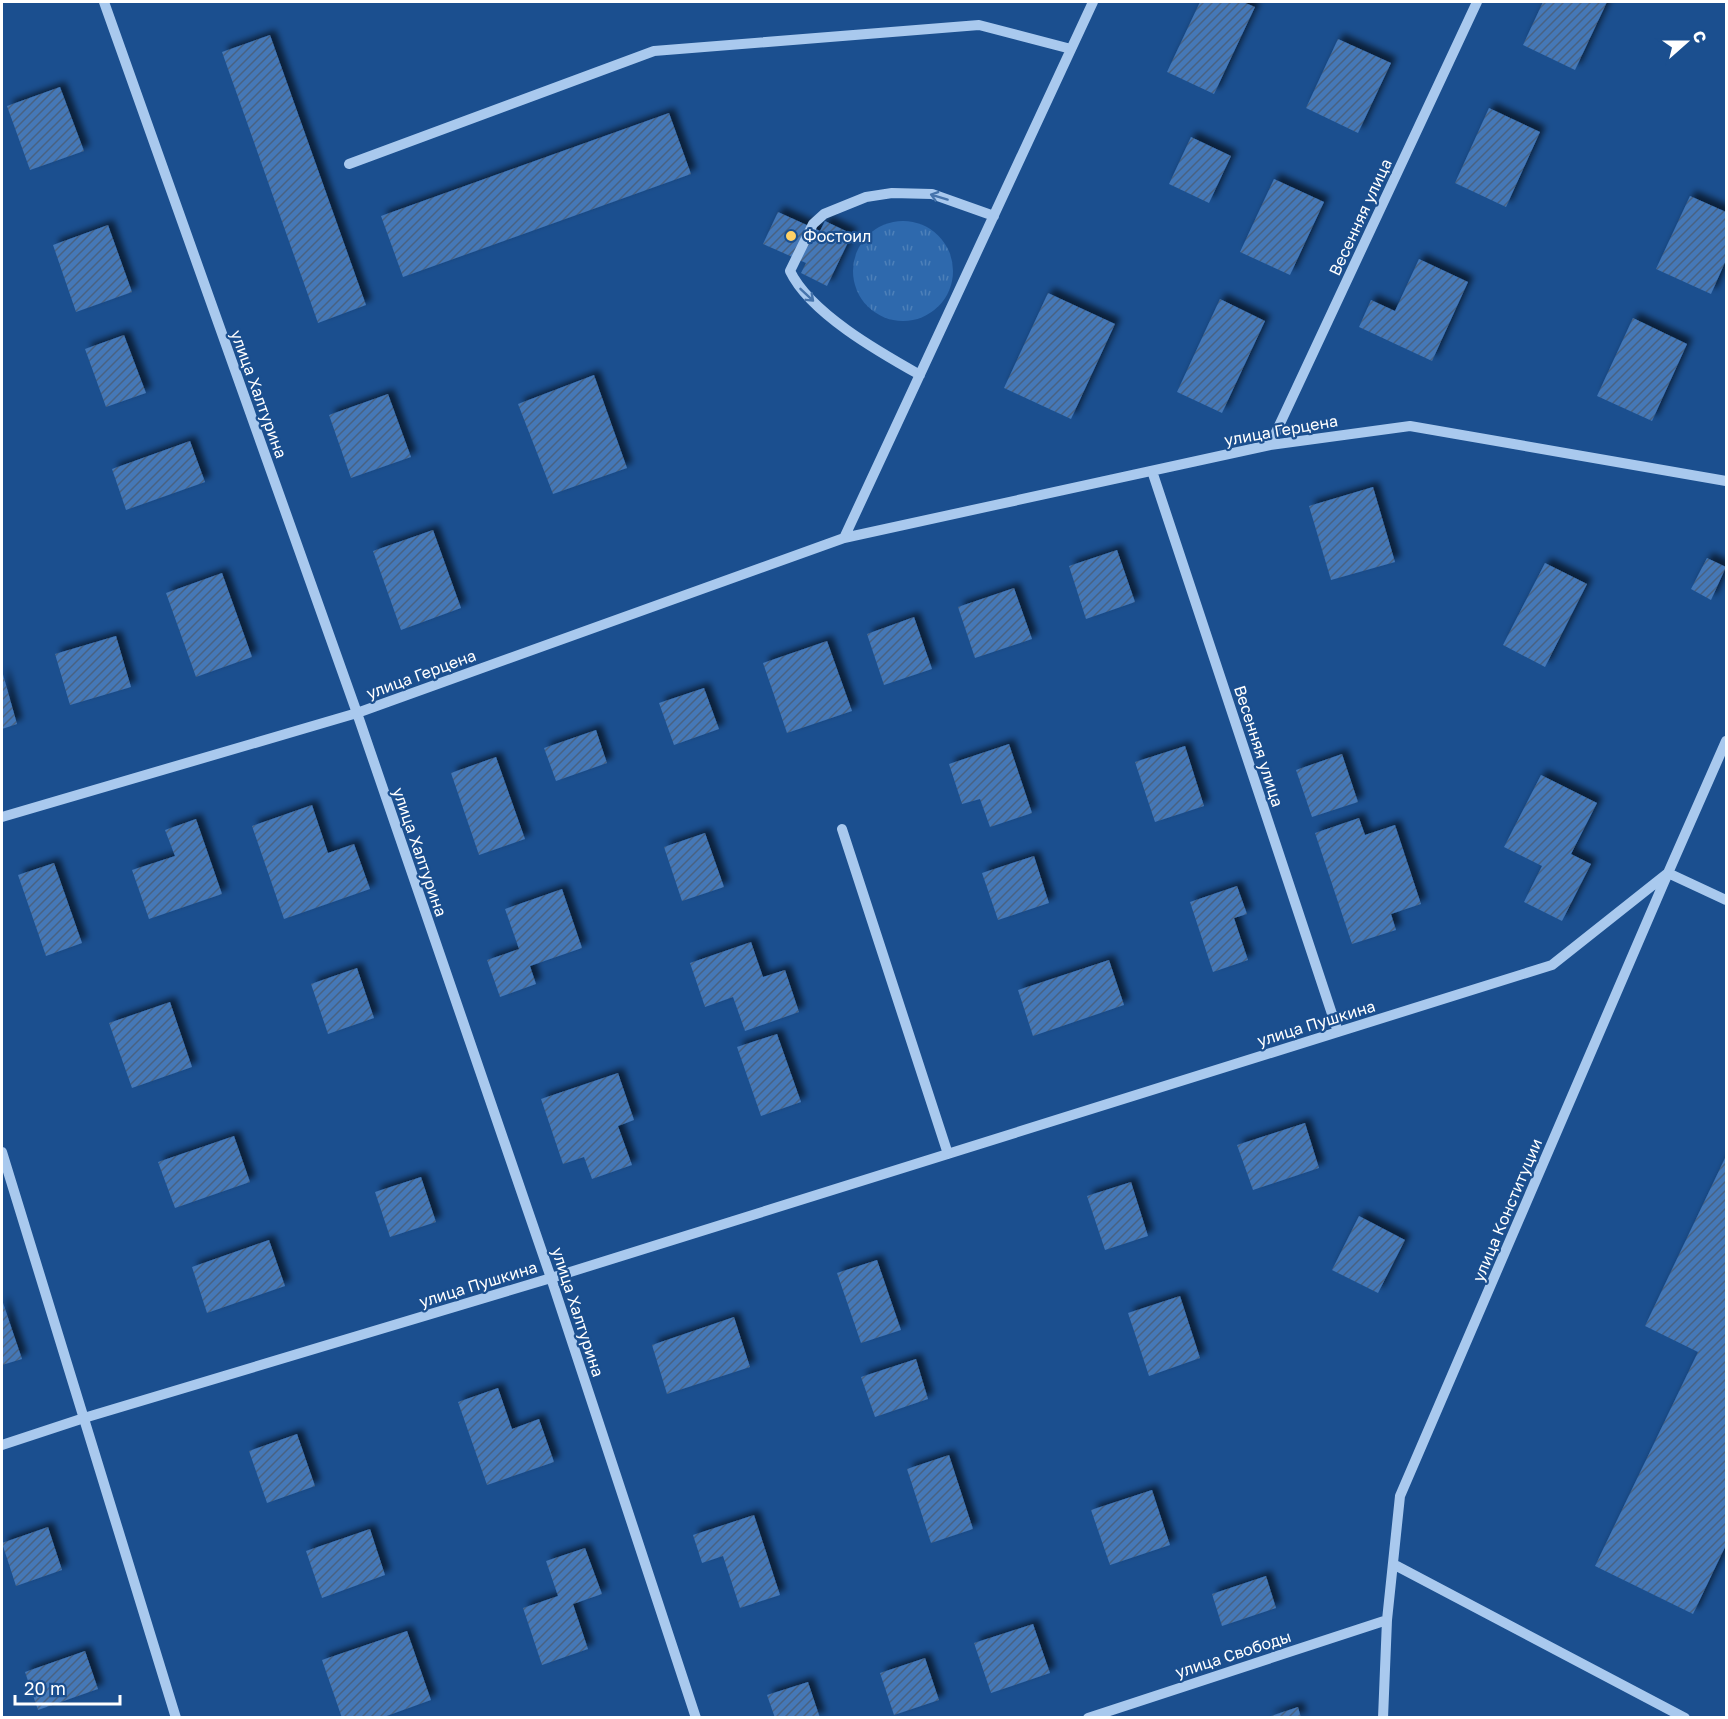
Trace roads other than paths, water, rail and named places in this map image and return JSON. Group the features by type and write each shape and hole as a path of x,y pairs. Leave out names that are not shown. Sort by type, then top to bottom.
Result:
{"street":[{"name":"улица Халтурина","path":"104,2 357,713 551,1278 696,1718"},
{"path":"844,538 1094,2"},
{"name":"Весенняя улица","path":"1270,445 1477,2"},
{"path":"349,164 654,51 979,26 1071,49"},
{"path":"920,375 839,325 796,285 790,271 813,224 824,214 866,197 892,193 932,194 994,216"},
{"name":"улица Герцена","path":"2,817 357,713 844,538 1270,445 1410,426 1726,481"},
{"name":"Весенняя улица","path":"1152,471 1338,1032"},
{"name":"улица Конституции","path":"1383,1718 1387,1620 1400,1496 1726,741"},
{"path":"842,829 948,1154"},
{"path":"1668,873 1726,900"},
{"name":"улица Пушкина","path":"2,1445 84,1418 551,1278 1552,965 1668,873"},
{"path":"2,1152 176,1718"},
{"path":"1394,1564 1685,1718"},
{"name":"улица Свободы","path":"1088,1718 1387,1620"}],"place":[{"name":"Фостоил","path":"791,236"}]}
